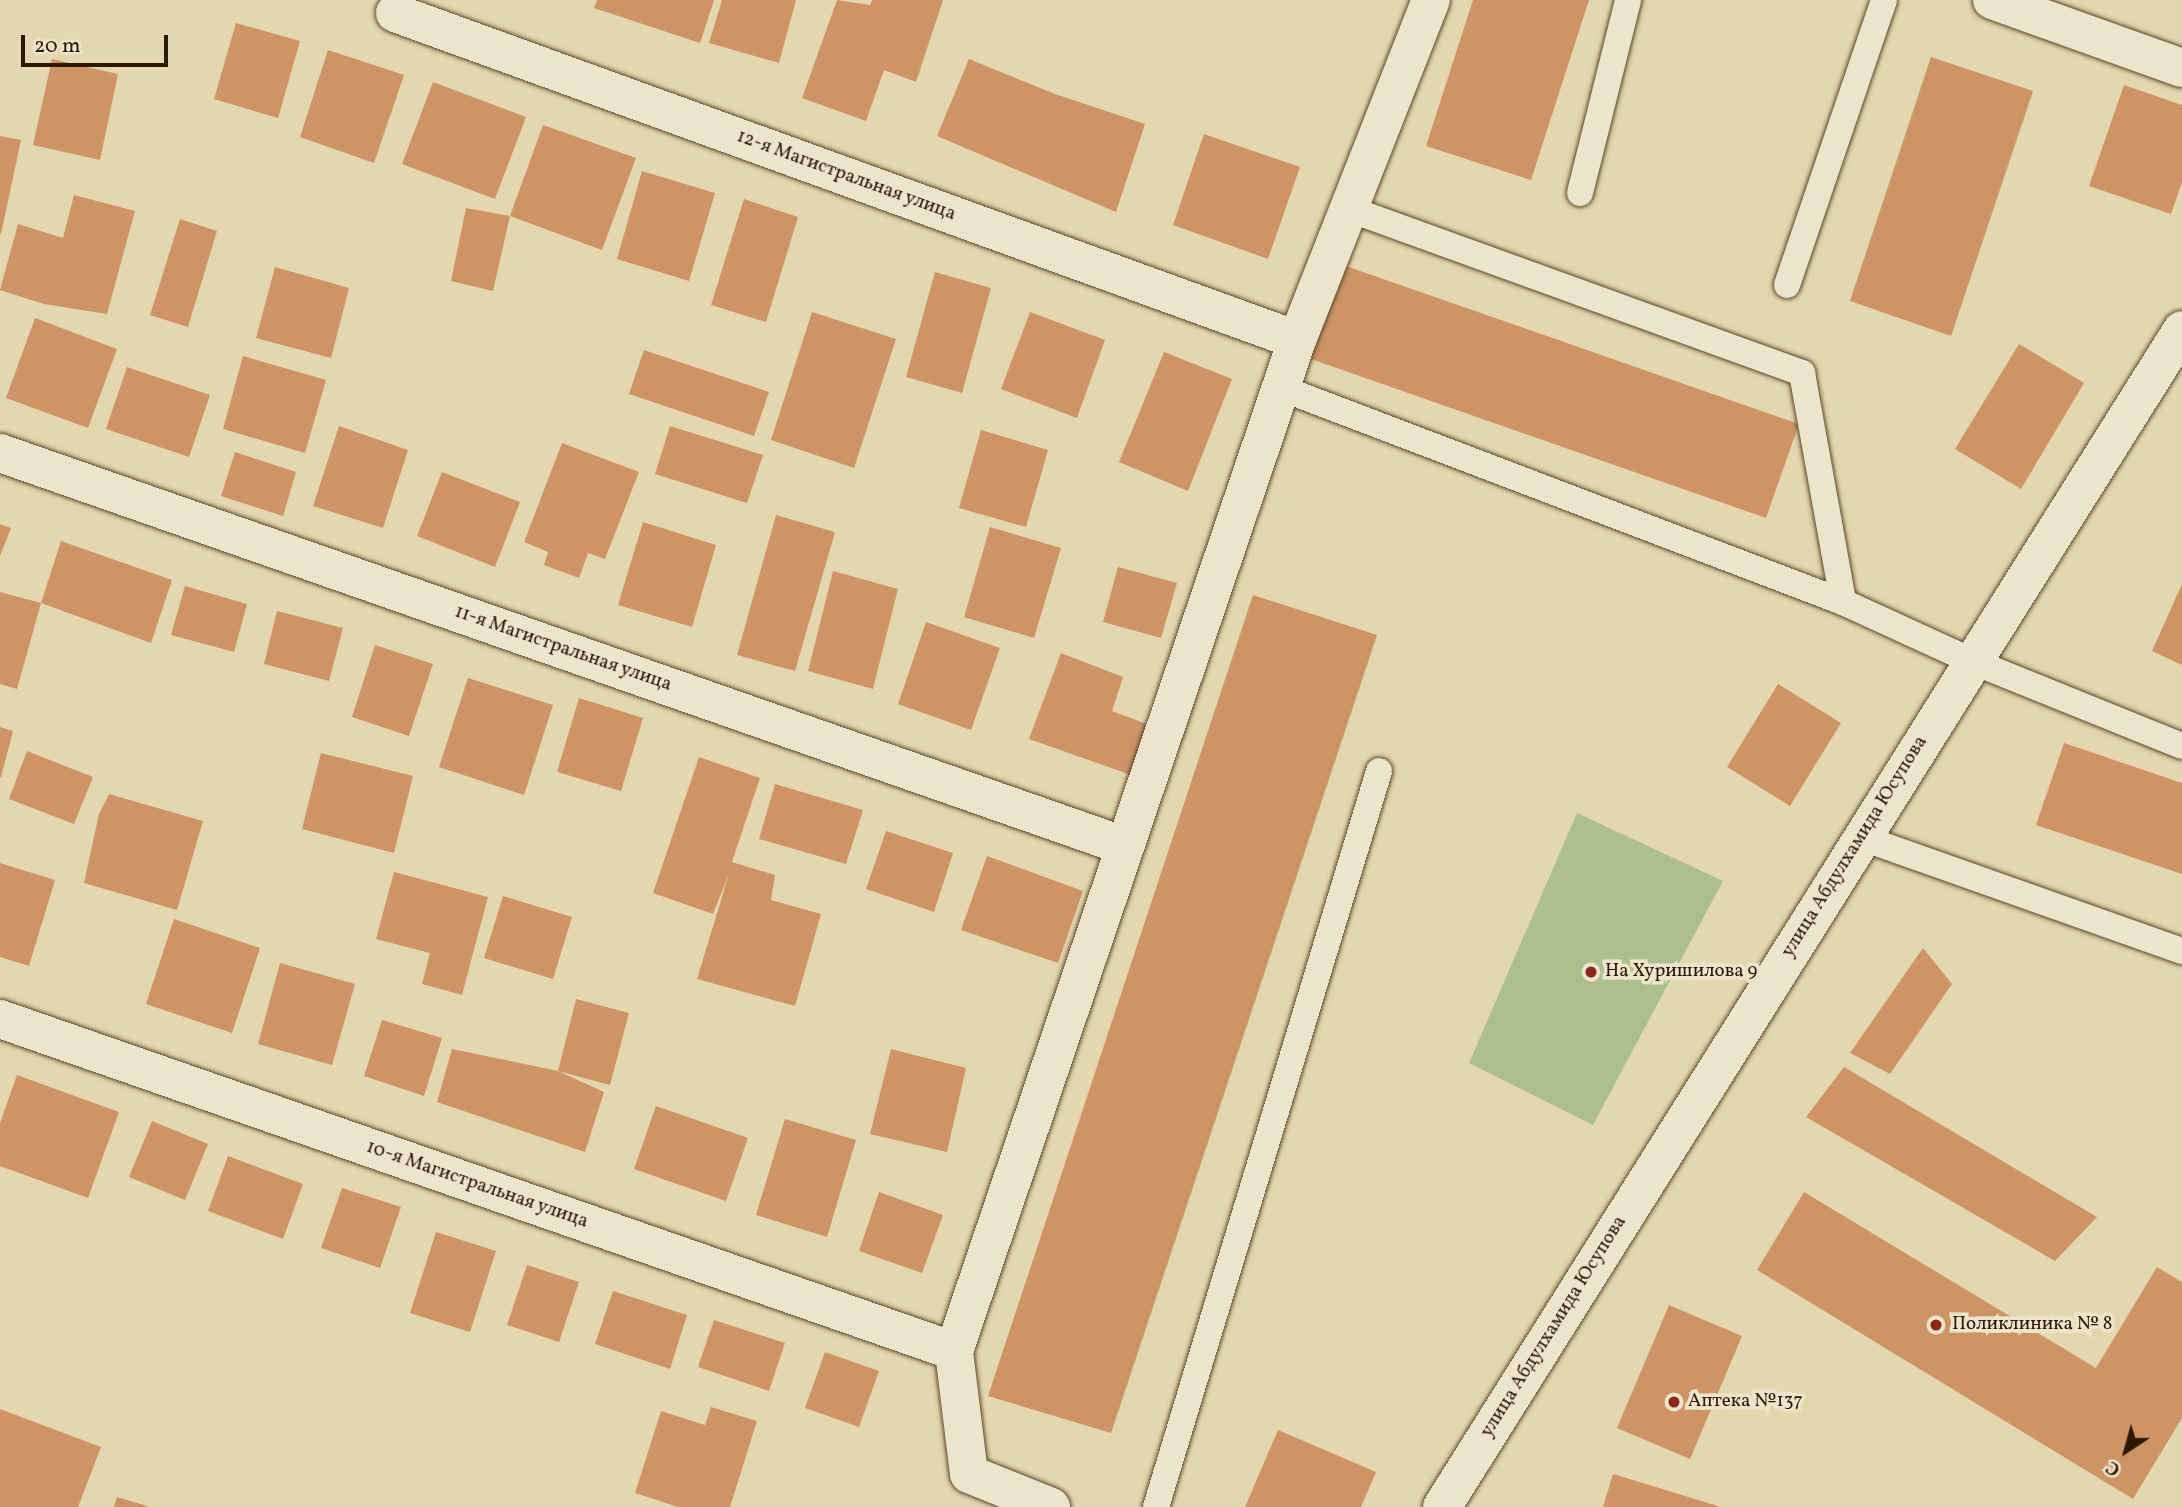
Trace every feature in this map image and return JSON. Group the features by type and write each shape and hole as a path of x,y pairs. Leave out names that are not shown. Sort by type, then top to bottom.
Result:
{"street":[{"path":"1051,1507 969,1474 954,1351 1297,340 1431,0"},
{"path":"1992,0 2182,68"},
{"name":"12-я Магистральная улица","path":"395,13 1297,340"},
{"name":"улица Абдулхамида Юсупова","path":"1442,1507 1860,837 2182,330"},
{"name":"11-я Магистральная улица","path":"0,453 1125,846"},
{"name":"10-я Магистральная улица","path":"0,1019 954,1351"}],"lane":[{"path":"1580,193 1628,0"},
{"path":"1787,285 1884,0"},
{"path":"1349,209 1802,373 1843,602"},
{"path":"1281,387 1843,602 1973,662 2182,746"},
{"path":"1156,1507 1379,771"},
{"path":"1860,837 2182,951"}],"green space":[{"name":"На Хуришилова 9","path":"1577,813 1723,881 1593,1125 1469,1063"}],"building":[{"path":"597,0 714,0 700,43 594,8"},
{"path":"722,0 796,0 779,63 709,43"},
{"path":"837,0 870,5 872,0 943,0 916,82 884,70 866,121 802,98"},
{"path":"1473,0 1589,0 1531,180 1426,146"},
{"path":"236,23 300,41 278,118 214,99"},
{"path":"328,50 404,75 374,163 300,137"},
{"path":"1931,57 2033,91 1951,336 1850,301"},
{"path":"52,59 118,74 100,160 33,145"},
{"path":"969,59 1055,94 1145,124 1116,212 937,136"},
{"path":"433,82 526,117 495,199 402,164"},
{"path":"2124,85 2182,105 2182,182 2171,214 2089,186"},
{"path":"543,125 636,158 602,250 510,216"},
{"path":"1204,134 1300,167 1268,259 1173,225"},
{"path":"0,136 21,140 1,234 0,234"},
{"path":"642,171 715,193 689,281 617,259"},
{"path":"74,195 135,211 107,314 44,304 0,290 18,224 63,238"},
{"path":"744,199 798,217 766,322 711,305"},
{"path":"466,208 510,216 493,291 451,281"},
{"path":"180,219 217,231 188,327 150,315"},
{"path":"1343,265 1799,424 1766,518 1311,359"},
{"path":"275,267 349,288 331,358 256,338"},
{"path":"935,272 991,288 962,393 906,377"},
{"path":"812,312 896,339 854,468 771,440"},
{"path":"1030,312 1105,340 1077,418 1001,389"},
{"path":"35,318 117,349 88,428 6,398"},
{"path":"2019,344 2084,383 2021,489 1955,449"},
{"path":"644,350 769,392 754,436 629,394"},
{"path":"1164,352 1232,379 1188,491 1119,462"},
{"path":"243,356 326,380 305,453 223,429"},
{"path":"127,367 210,395 189,457 106,429"},
{"path":"339,426 408,450 383,528 313,506"},
{"path":"670,426 763,455 747,503 655,474"},
{"path":"981,430 1048,450 1026,527 959,508"},
{"path":"562,443 639,472 605,559 588,553 579,578 544,565 548,552 524,542"},
{"path":"235,452 296,472 283,516 221,496"},
{"path":"442,472 520,502 495,567 417,536"},
{"path":"776,515 835,532 795,671 737,655"},
{"path":"643,522 716,545 692,627 618,605"},
{"path":"0,524 11,528 0,556"},
{"path":"990,527 1061,548 1034,638 964,617"},
{"path":"61,541 172,580 151,643 41,603"},
{"path":"1118,567 1177,583 1161,638 1103,622"},
{"path":"833,571 898,589 873,689 808,671"},
{"path":"2182,584 2182,665 2152,651"},
{"path":"185,586 247,604 234,652 171,635"},
{"path":"0,592 41,603 17,689 0,684"},
{"path":"1253,595 1377,635 1111,1433 988,1396"},
{"path":"277,611 343,628 329,681 264,664"},
{"path":"926,622 1000,648 971,730 898,704"},
{"path":"375,645 433,664 409,736 352,717"},
{"path":"1061,653 1123,677 1112,711 1152,726 1134,776 1029,739"},
{"path":"468,678 553,705 524,795 439,767"},
{"path":"1778,684 1841,723 1790,806 1727,767"},
{"path":"579,698 643,718 621,791 557,772"},
{"path":"0,727 13,731 1,777 0,777"},
{"path":"2064,743 2182,783 2182,874 2036,825"},
{"path":"27,751 93,777 74,824 9,799"},
{"path":"321,753 413,776 394,853 302,829"},
{"path":"699,757 760,778 732,862 775,875 771,900 821,914 795,1006 697,979 729,874 713,914 653,893"},
{"path":"775,784 863,810 846,864 759,839"},
{"path":"109,794 203,821 177,910 84,883 99,814"},
{"path":"886,831 953,853 934,912 866,889"},
{"path":"987,856 1083,891 1058,963 961,930"},
{"path":"0,863 55,880 29,966 0,957"},
{"path":"394,872 488,897 462,995 422,984 430,953 376,939"},
{"path":"503,896 572,917 553,979 484,958"},
{"path":"174,919 260,948 232,1033 146,1004"},
{"path":"1923,948 1952,984 1890,1074 1850,1053"},
{"path":"280,963 355,984 332,1065 258,1044"},
{"path":"576,999 629,1013 610,1085 558,1071"},
{"path":"382,1020 442,1038 424,1096 364,1076"},
{"path":"452,1049 558,1071 604,1092 585,1152 437,1102"},
{"path":"891,1049 966,1068 947,1152 870,1134"},
{"path":"1844,1067 2097,1217 2055,1261 1806,1117"},
{"path":"17,1075 119,1112 88,1198 0,1166 0,1123"},
{"path":"656,1106 748,1138 726,1201 634,1169"},
{"path":"785,1119 856,1140 827,1237 756,1215"},
{"path":"152,1121 208,1144 185,1200 129,1177"},
{"path":"228,1156 303,1184 283,1239 208,1211"},
{"path":"342,1188 401,1207 380,1268 321,1248"},
{"path":"879,1192 943,1215 922,1273 859,1251"},
{"name":"Поликлиника № 8","path":"1804,1192 2096,1368 2157,1267 2182,1282 2182,1418 2133,1499 1757,1270"},
{"path":"436,1232 496,1251 470,1332 410,1313"},
{"path":"527,1265 579,1282 559,1342 507,1325"},
{"path":"613,1291 687,1315 670,1369 595,1344"},
{"path":"1669,1305 1742,1336 1690,1459 1617,1428"},
{"path":"714,1320 785,1343 769,1391 698,1367"},
{"path":"825,1352 879,1371 859,1427 805,1408"},
{"path":"711,1407 757,1421 730,1507 678,1507 635,1493 661,1411 705,1425"},
{"path":"0,1409 101,1447 78,1507 0,1507"},
{"path":"1278,1430 1376,1472 1361,1507 1245,1507"},
{"path":"1613,1474 1718,1506 1718,1507 1603,1507"},
{"path":"117,1497 147,1506 147,1507 114,1507"}],"place":[{"name":"На Хуришилова 9","path":"1591,972"},
{"name":"Поликлиника № 8","path":"1936,1325"},
{"name":"Аптека №137","path":"1674,1402"}]}
